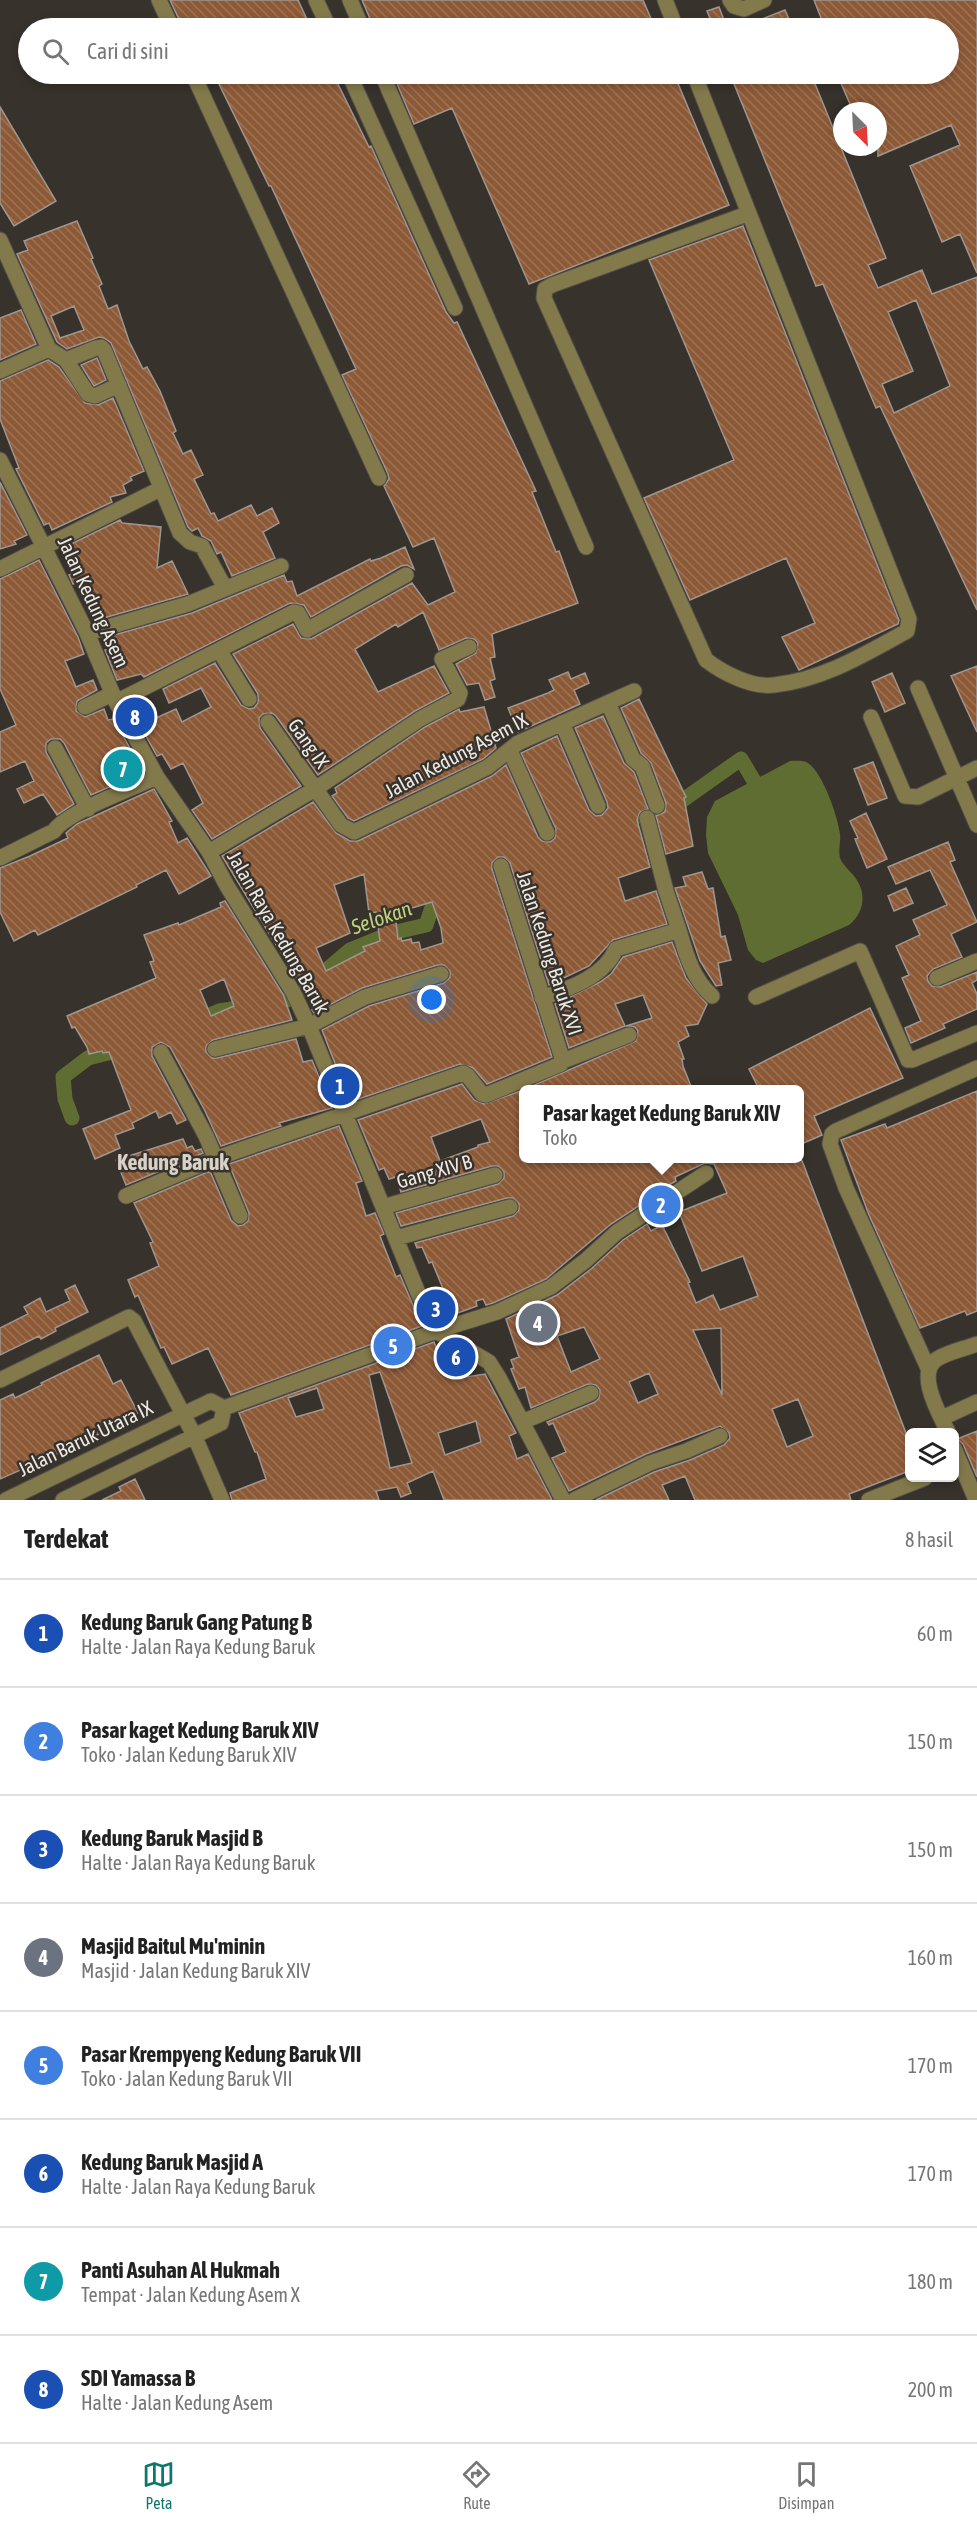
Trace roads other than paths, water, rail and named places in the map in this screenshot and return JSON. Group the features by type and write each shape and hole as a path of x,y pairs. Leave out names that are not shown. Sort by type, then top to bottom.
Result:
{"street":[{"path":"159,0 167,18"},
{"path":"316,0 324,18"},
{"path":"350,0 358,18"},
{"path":"665,0 672,18"},
{"path":"730,0 734,6 744,9 764,0"},
{"path":"198,84 379,478"},
{"path":"354,84 455,308"},
{"path":"386,84 586,547"},
{"path":"698,84 747,214 909,619 907,631 842,667 773,686 729,675 706,660 544,298 545,289 552,285 747,214"},
{"path":"0,240 49,349 66,360 88,394 95,396 119,385"},
{"path":"66,360 101,347 180,532 190,542 202,546 225,588"},
{"path":"0,371 49,349"},
{"name":"Jalan Kedung Asem","path":"0,460 87,633 114,698 157,777 209,852"},
{"path":"0,569 160,489"},
{"path":"87,633 188,604 280,566"},
{"path":"84,707 114,698 219,650 296,611 307,630 406,575"},
{"path":"209,852 315,789 420,719 458,699 460,693 442,659 469,647"},
{"path":"219,650 249,699"},
{"path":"918,688 977,825"},
{"name":"Jalan Kedung Asem IX","path":"315,789 341,825 354,832 488,767 518,743 634,691"},
{"path":"608,703 633,759 642,766 666,891 688,961 700,983 712,996"},
{"path":"871,717 905,796 918,797 977,768"},
{"name":"Gang IX","path":"268,722 315,789"},
{"path":"562,723 598,806"},
{"path":"55,748 88,808"},
{"path":"510,751 547,833"},
{"path":"0,858 54,831 58,825 88,808 157,777"},
{"name":"Jalan Raya Kedung Baruk","path":"209,852 227,886 294,995 309,1026 383,1208 436,1330"},
{"name":"Jalan Kedung Baruk XVI","path":"345,1113 463,1073 482,1094 486,1095 561,1064 563,1061 501,866"},
{"path":"542,998 589,979 613,960 616,949 679,930"},
{"path":"756,997 860,951 908,1060 977,1033"},
{"path":"937,978 977,961"},
{"path":"215,1049 309,1026 365,997 441,974"},
{"path":"563,1061 629,1035"},
{"path":"161,1052 206,1136 240,1216"},
{"path":"928,1368 846,1188 830,1144 830,1138 836,1131 977,1068"},
{"path":"126,1196 214,1159 345,1113"},
{"path":"63,1500 194,1434 221,1423 225,1408 436,1330 489,1315 551,1287 617,1232 706,1173"},
{"name":"Gang XIV B","path":"383,1208 495,1175"},
{"path":"396,1238 510,1207"},
{"path":"0,1380 129,1317 134,1321 194,1434 222,1500"},
{"path":"436,1330 489,1362 563,1500"},
{"path":"977,1344 936,1360 928,1368 926,1378 945,1425 977,1402"},
{"path":"522,1422 591,1393"},
{"name":"Jalan Baruk Utara IX","path":"6,1500 212,1400 225,1408"},
{"path":"574,1500 650,1463 687,1451 720,1436"},
{"path":"959,1464 976,1500"},
{"path":"869,1500 902,1494 918,1482"}],"waterway":[{"name":"Selokan","path":"619,821 653,812 683,800 741,759 754,781"},
{"name":"Selokan","path":"192,1023 219,1011 287,1000 303,990 350,950 392,933 426,925 435,899 448,891"},
{"name":"Selokan","path":"72,1118 65,1099 63,1077 88,1058 128,1048"}],"place":[{"name":"SDI Yamassa B","path":"135,717"},
{"name":"Panti Asuhan Al Hukmah","path":"123,769"},
{"name":"Kedung Baruk Gang Patung B","path":"340,1086"},
{"name":"Pasar kaget Kedung Baruk XIV","path":"661,1205"},
{"name":"Kedung Baruk Masjid B","path":"436,1309"},
{"name":"Masjid Baitul Mu'minin","path":"538,1323"},
{"name":"Pasar Krempyeng Kedung Baruk VII","path":"393,1346"},
{"name":"Kedung Baruk Masjid A","path":"456,1357"}],"district":[{"name":"Kedung Baruk","path":"173,1162"}]}
